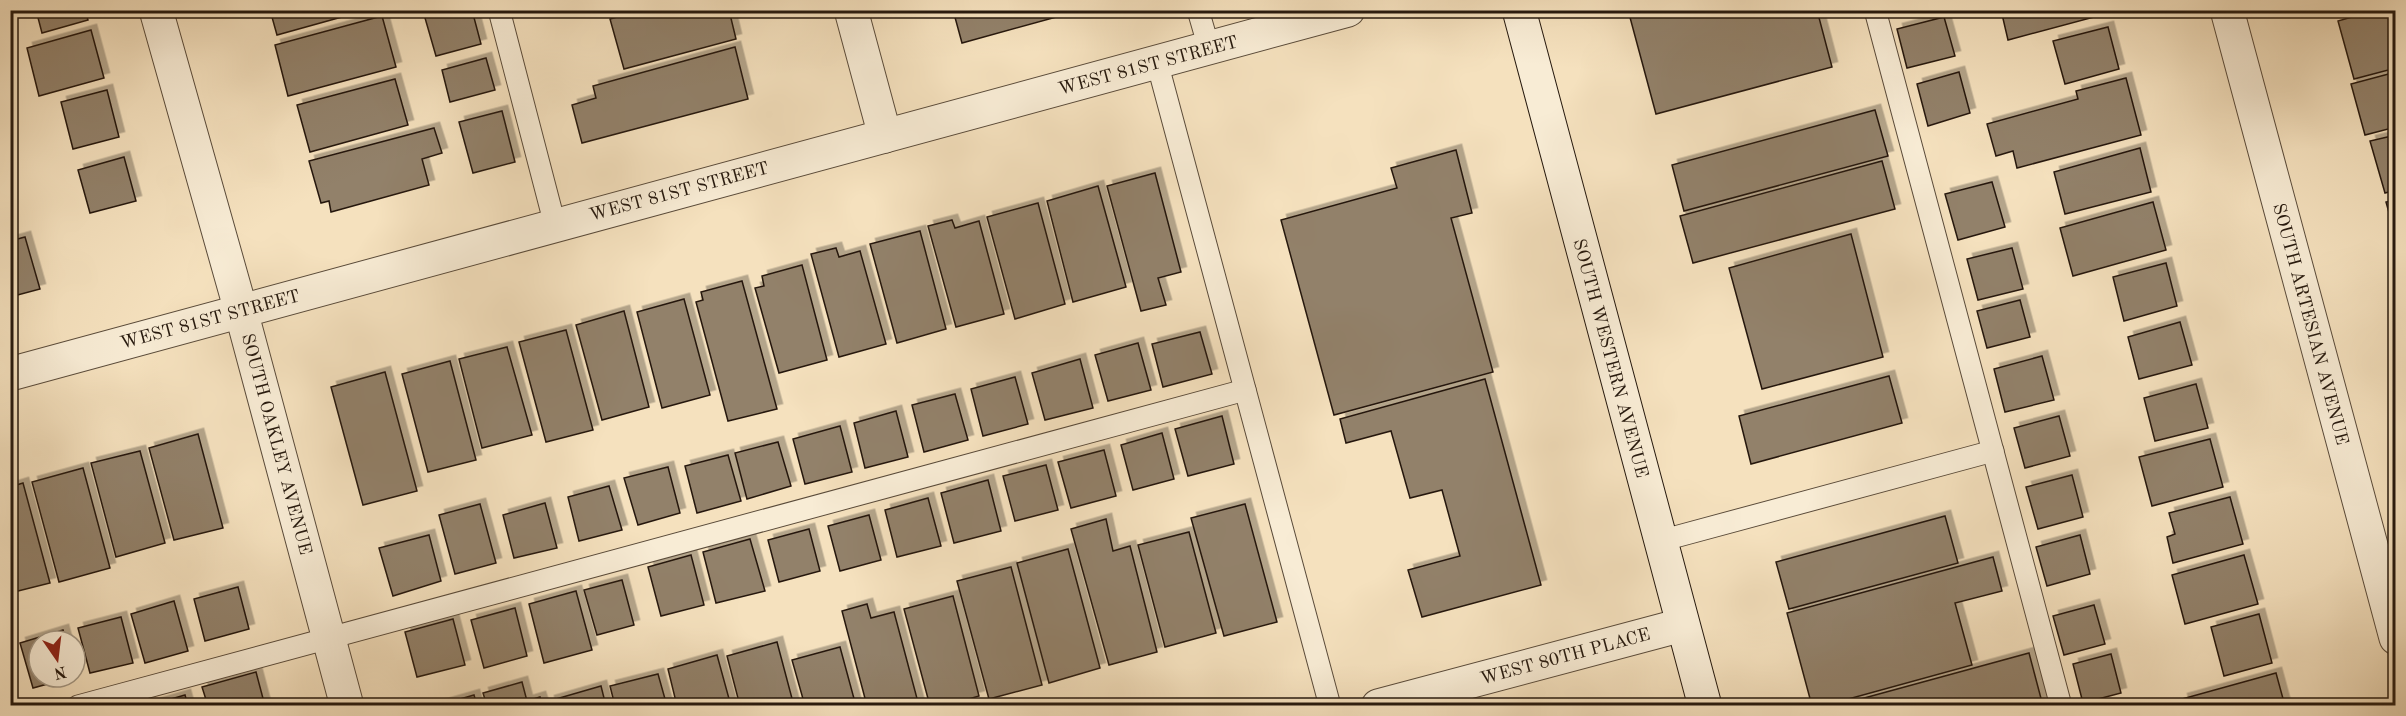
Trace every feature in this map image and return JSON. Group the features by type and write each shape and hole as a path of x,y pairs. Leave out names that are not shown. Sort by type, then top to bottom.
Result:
{"street":[{"name":"SOUTH OAKLEY AVENUE","path":"156,10 241,311 347,705"},
{"path":"851,10 885,136"},
{"name":"WEST 81ST STREET","path":"10,374 1348,10"},
{"name":"SOUTH WESTERN AVENUE","path":"1519,10 1705,705"},
{"name":"SOUTH ARTESIAN AVENUE","path":"2227,10 2396,638"},
{"name":"WEST 80TH PLACE","path":"1390,704 1683,625"}],"lane":[{"path":"499,10 555,225"},
{"path":"1198,10 1209,48"},
{"path":"1875,10 2061,705"},
{"path":"1156,62 1330,705"},
{"path":"78,705 1245,390"},
{"path":"1660,541 1993,451"}],"building":[{"path":"36,10 85,10 88,20 42,33"},
{"path":"270,10 367,10 277,35"},
{"path":"472,10 481,44 436,56 423,11"},
{"path":"642,10 729,10 736,39 624,69 610,19"},
{"path":"953,10 1070,10 1071,13 962,43"},
{"path":"1628,10 1817,10 1832,67 1656,114"},
{"path":"2001,10 2108,10 2109,13 2008,40"},
{"path":"2376,10 2396,10 2396,68 2354,79 2338,21"},
{"path":"382,16 396,67 288,96 275,45"},
{"path":"1944,17 1955,56 1907,68 1897,29"},
{"path":"2108,27 2119,69 2065,84 2053,41"},
{"path":"91,30 104,78 39,96 27,48"},
{"path":"735,47 748,99 582,143 572,105 596,98 593,86"},
{"path":"486,58 495,90 450,102 442,70"},
{"path":"1959,72 1970,113 1928,126 1917,84"},
{"path":"2396,72 2396,127 2365,135 2351,84"},
{"path":"2126,78 2141,135 2017,168 2013,151 1996,156 1987,124 2078,99 2076,91"},
{"path":"395,79 408,125 310,152 297,105"},
{"path":"107,90 119,137 73,149 61,102"},
{"path":"1875,110 1888,156 1684,211 1672,165"},
{"path":"502,111 515,162 473,173 459,122"},
{"path":"434,128 442,153 422,159 429,185 331,212 329,201 321,203 309,161"},
{"path":"2396,135 2396,190 2385,193 2370,141"},
{"path":"2140,148 2151,192 2065,214 2054,172"},
{"path":"1456,150 1472,213 1451,218 1493,372 1334,415 1281,220 1397,188 1391,168"},
{"path":"124,157 136,201 90,213 78,170"},
{"path":"1882,161 1895,209 1693,263 1680,216"},
{"path":"1155,173 1181,272 1158,278 1166,305 1141,311 1107,186"},
{"path":"1992,182 2005,227 1958,240 1945,194"},
{"path":"1098,186 1126,287 1073,302 1047,201"},
{"path":"2396,200 2396,237 2386,202"},
{"path":"2153,202 2166,250 2073,276 2060,228"},
{"path":"1038,203 1065,304 1015,319 987,217"},
{"path":"952,220 955,228 979,221 1004,314 956,327 928,226"},
{"path":"920,231 946,329 897,343 870,244"},
{"path":"1851,234 1883,357 1762,389 1729,268"},
{"path":"25,237 40,289 10,297 10,241"},
{"path":"836,248 839,257 860,251 886,344 839,357 811,254"},
{"path":"2012,248 2023,289 1978,300 1967,259"},
{"path":"2166,263 2177,306 2124,321 2113,277"},
{"path":"802,265 827,360 779,373 755,288 764,286 762,276"},
{"path":"742,281 777,409 728,421 696,302 703,300 701,292"},
{"path":"684,299 710,395 662,408 637,312"},
{"path":"2020,300 2030,337 1987,348 1977,311"},
{"path":"624,311 649,407 602,420 576,325"},
{"path":"2180,322 2192,365 2139,379 2128,337"},
{"path":"566,330 593,430 546,442 519,342"},
{"path":"1200,332 1212,374 1163,387 1152,344"},
{"path":"1138,343 1151,390 1108,401 1095,355"},
{"path":"507,347 532,435 482,448 459,359"},
{"path":"2042,356 2054,400 2005,412 1994,369"},
{"path":"1080,359 1093,408 1045,420 1032,373"},
{"path":"450,361 476,460 428,472 402,374"},
{"path":"385,372 417,491 363,505 331,387"},
{"path":"1889,376 1902,423 1751,464 1739,416"},
{"path":"1015,377 1028,424 983,436 971,389"},
{"path":"1485,379 1541,585 1422,617 1408,570 1460,556 1442,490 1410,498 1391,431 1346,443 1340,419"},
{"path":"2196,384 2208,428 2155,441 2144,398"},
{"path":"955,394 968,440 924,452 912,405"},
{"path":"896,411 908,457 865,468 854,423"},
{"path":"1222,416 1234,464 1188,476 1175,429"},
{"path":"2059,416 2070,456 2025,468 2014,428"},
{"path":"840,426 852,472 805,484 793,439"},
{"path":"1162,433 1174,479 1133,490 1121,445"},
{"path":"198,434 223,528 174,540 149,448"},
{"path":"2210,439 2223,487 2152,506 2139,457"},
{"path":"778,442 791,486 747,499 735,453"},
{"path":"1104,450 1116,496 1071,508 1058,462"},
{"path":"140,451 165,543 116,557 91,463"},
{"path":"728,455 741,501 697,513 685,466"},
{"path":"1046,465 1058,510 1015,521 1003,476"},
{"path":"668,467 680,513 638,525 624,478"},
{"path":"83,468 110,568 59,582 32,482"},
{"path":"2072,475 2083,517 2038,529 2026,487"},
{"path":"988,480 1001,531 954,543 941,493"},
{"path":"23,483 50,583 10,593 10,487"},
{"path":"609,486 622,530 579,541 568,497"},
{"path":"2230,497 2243,544 2173,563 2167,537 2175,534 2169,513"},
{"path":"928,498 941,546 897,557 885,510"},
{"path":"545,503 557,548 514,558 503,515"},
{"path":"480,504 496,563 455,574 439,515"},
{"path":"1245,504 1277,622 1224,636 1191,518"},
{"path":"869,515 881,560 840,571 828,526"},
{"path":"1945,516 1958,563 1789,609 1776,562"},
{"path":"1106,519 1113,551 1130,546 1157,652 1109,665 1071,529"},
{"path":"809,529 820,571 779,582 768,540"},
{"path":"1189,532 1216,633 1165,647 1138,545"},
{"path":"429,535 441,581 393,596 379,548"},
{"path":"2080,535 2090,574 2047,586 2036,547"},
{"path":"750,539 765,591 716,603 703,552"},
{"path":"1068,549 1100,668 1049,683 1017,563"},
{"path":"691,555 704,605 661,616 648,567"},
{"path":"2244,555 2258,604 2185,624 2172,575"},
{"path":"1993,557 2002,591 1955,603 1972,665 1823,706 1812,706 1787,613"},
{"path":"1011,567 1042,685 989,699 957,581"},
{"path":"622,580 634,625 597,635 584,590"},
{"path":"238,587 249,629 205,641 194,599"},
{"path":"576,591 592,650 544,663 529,604"},
{"path":"953,596 979,696 945,706 930,706 904,609"},
{"path":"174,601 188,651 145,663 131,614"},
{"path":"867,604 871,618 894,612 919,706 867,706 842,611"},
{"path":"2094,605 2105,644 2064,655 2053,616"},
{"path":"515,608 527,656 484,668 471,620"},
{"path":"2259,614 2272,663 2224,676 2211,627"},
{"path":"121,617 133,663 90,673 87,662 87,629 78,628"},
{"path":"453,619 465,665 417,677 405,632"},
{"path":"27,641 27,667 20,643"},
{"path":"777,642 794,706 740,706 727,656"},
{"path":"840,647 856,706 805,706 792,660"},
{"path":"2029,653 2043,706 1835,706"},
{"path":"2111,654 2121,693 2083,703 2073,664"},
{"path":"717,655 731,706 677,706 668,669"},
{"path":"256,672 265,706 208,706 202,687"},
{"path":"2276,673 2285,706 2184,706 2182,699"},
{"path":"658,674 667,706 615,706 610,686"},
{"path":"522,682 527,701 540,697 543,706 487,706 483,693"},
{"path":"601,686 606,706 550,706 549,701"},
{"path":"185,695 188,706 147,706"},
{"path":"474,695 477,706 436,706"}]}
